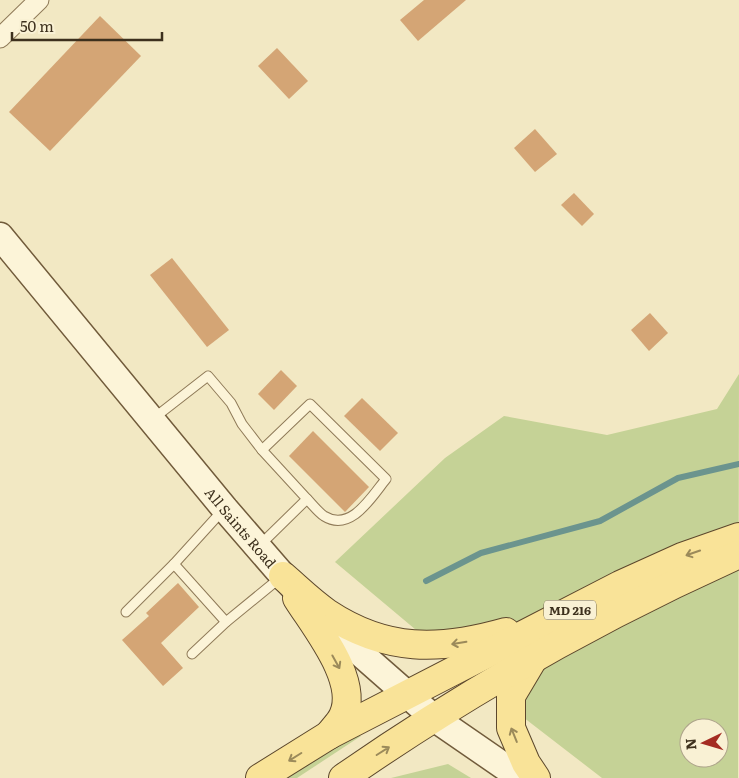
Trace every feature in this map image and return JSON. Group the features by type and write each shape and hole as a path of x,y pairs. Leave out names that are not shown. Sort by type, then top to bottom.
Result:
{"main road":[{"name":"MD 216","path":"260,778 329,735 620,585 682,557 739,537"},
{"name":"MD 216","path":"343,778 434,718 534,658 672,584 739,554"},
{"path":"283,576 325,612 351,627 382,640 414,645 445,645 505,633 620,585"},
{"path":"283,576 337,662 345,679 347,698 343,716 329,735"},
{"path":"534,658 511,696 510,728 526,763 536,778"}],"street":[{"path":"0,38 39,0"},
{"name":"All Saints Road","path":"0,236 225,509 283,576 343,638 434,718 521,778"}],"lane":[{"path":"152,420 208,376 231,403 242,424 262,450 325,516 336,520 346,519 358,513 386,479 310,404 262,450"},
{"path":"258,547 307,499"},
{"path":"126,612 225,509"},
{"path":"174,564 226,622"},
{"path":"192,654 226,622 283,576"}],"green space":[{"path":"739,374 738,778 602,778 484,687 335,562 445,458 504,416 607,435 717,409"},
{"path":"357,734 361,736 297,778 283,778"},
{"path":"448,764 471,778 391,778"}],"building":[{"path":"424,0 466,0 418,41 400,20"},
{"path":"100,16 141,56 50,151 9,112"},
{"path":"277,48 308,81 289,99 258,66"},
{"path":"535,129 557,154 535,172 514,148"},
{"path":"574,193 594,214 582,226 561,205"},
{"path":"172,258 229,330 207,347 150,275"},
{"path":"650,313 668,333 649,351 631,330"},
{"path":"281,370 297,386 274,410 258,394"},
{"path":"362,398 398,433 380,451 344,416"},
{"path":"313,431 369,487 345,512 289,456"},
{"path":"178,583 199,607 161,643 183,668 163,686 122,640 149,616 146,613"}],"waterway":[{"path":"426,581 481,553 600,521 678,478 739,464"}]}
